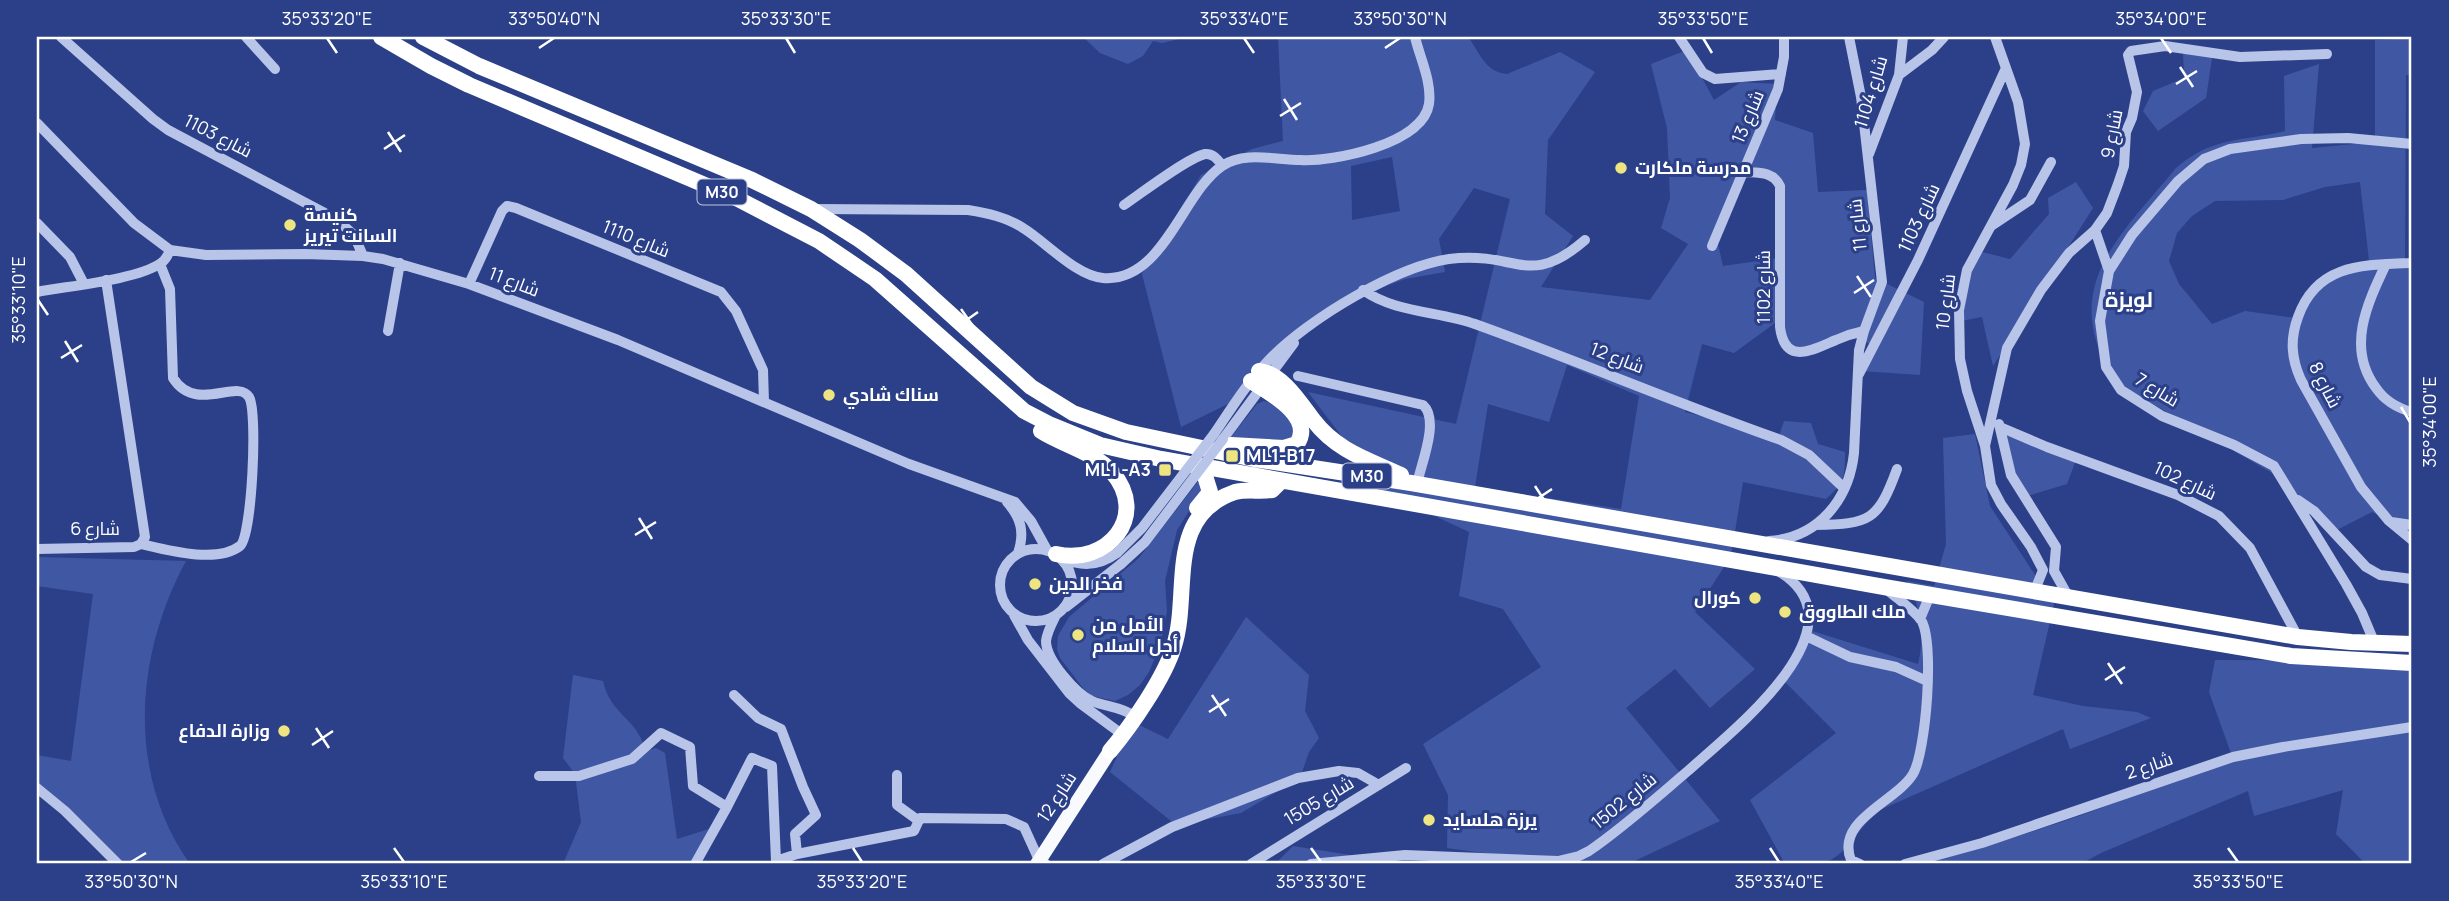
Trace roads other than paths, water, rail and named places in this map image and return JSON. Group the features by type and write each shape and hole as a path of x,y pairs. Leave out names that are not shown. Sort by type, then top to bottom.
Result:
{"highway":[{"name":"M30","path":"381,37 469,85 738,199 819,241 875,279 1024,411 1100,445 1281,481 2291,656 2412,663"},
{"name":"M30","path":"423,37 492,72 752,180 811,209 906,274 1012,371 1048,399 1098,423 1254,459 1414,484 2298,637 2375,644 2412,644"},
{"path":"1165,440 1275,449 1297,444 1302,434 1301,424 1260,378"},
{"path":"1260,378 1285,385 1316,424 1346,450 1414,484"},
{"path":"1024,411 1035,426 1046,434 1103,464 1120,485 1125,501 1122,528 1105,547 1084,556 1054,554"},
{"path":"1110,751 1162,658 1172,617 1174,575 1181,534 1210,492 1205,476 1194,465"},
{"path":"1131,713 1153,689 1175,645 1180,617 1183,560 1195,522 1209,508 1229,495 1239,491 1272,490 1281,481"}],"main road":[{"name":"شارع 12","path":"1041,863 1110,751"}],"street":[{"name":"شارع 1103","path":"63,37 153,120 336,219 354,235 363,256"},
{"path":"246,37 275,69"},
{"path":"811,209 968,210 987,213 1023,228 1088,273 1105,278 1125,275 1151,259 1201,189 1222,165 1250,157 1302,161 1335,158 1376,148 1403,135 1420,121 1429,107 1429,89 1415,37"},
{"path":"1679,37 1703,73 1716,79 1782,74"},
{"name":"شارع 13","path":"1712,246 1778,89 1782,74 1784,37"},
{"name":"شارع 11","path":"1815,525 1832,511 1853,466 1856,379 1864,331 1882,282 1861,97 1849,37"},
{"name":"شارع 1104","path":"1868,157 1899,75 1903,37"},
{"path":"1899,75 1932,50 1944,37"},
{"name":"شارع 10","path":"1996,37 2018,102 2025,144 2021,165 1971,260 1964,280 1958,336 1963,376 1985,446 1994,492 2068,596"},
{"name":"شارع 9","path":"1985,446 2007,348 2026,314 2069,253 2095,230 2107,214 2124,166 2126,132 2137,92 2127,55 2131,51 2165,46 2240,57 2327,54"},
{"name":"شارع 1103","path":"1856,379 1918,260 2006,68"},
{"name":"شارع 11","path":"37,123 134,223 170,250 206,255 363,256 400,263 469,284 618,340 909,464 1000,495 1015,502 1024,511 1054,554"},
{"name":"شارع 7","path":"2375,644 2357,604 2293,496 2270,463 2250,455 2234,444 2162,416 2136,402 2116,385 2106,367 2100,320 2109,271 2132,235 2170,190 2191,170 2217,153 2301,139 2348,138 2412,144"},
{"path":"1124,205 1205,154 1213,155 1222,165"},
{"path":"1989,228 2031,200 2051,162"},
{"name":"شارع 1102","path":"1744,172 1772,176 1780,186 1780,327 1787,346 1795,352 1807,352 1864,331"},
{"name":"شارع 1110","path":"469,284 502,211 508,206 516,208 721,292 730,300 736,311 763,370 764,402"},
{"path":"37,223 70,257 84,284"},
{"path":"2095,230 2109,271"},
{"path":"1014,615 1035,622 1059,613 1145,542 1260,378 1305,330 1363,290 1447,259 1484,259 1541,267 1557,261 1585,240"},
{"path":"37,292 106,280 160,264 170,250"},
{"path":"388,331 400,263"},
{"name":"شارع 8","path":"2412,263 2351,268 2333,274 2318,284 2304,302 2292,343 2294,362 2301,380 2361,487 2389,521 2412,540"},
{"path":"141,544 176,552 210,555 240,546 246,534 252,483 253,437 249,397 241,391 204,395 187,393 173,378 170,289 160,264"},
{"path":"2386,264 2370,298 2362,323 2360,343 2371,382 2383,397 2412,412"},
{"name":"شارع 6","path":"37,549 134,547 141,544 146,533 106,280"},
{"name":"شارع 12","path":"1363,290 1373,298 1388,303 1472,323 1781,440 1809,455 1844,488"},
{"path":"1298,376 1423,405 1431,416 1430,428 1414,484"},
{"path":"1995,404 2011,475 2056,547 2049,570 2035,590"},
{"name":"شارع 102","path":"2000,427 2179,495 2220,516 2250,548 2298,637"},
{"path":"1120,733 1069,693 1028,640 1001,597 1001,573 1006,563 1018,553 1038,548 1074,563 1105,561 1142,528 1218,437"},
{"path":"1753,542 1788,538 1815,525 1836,525 1869,518 1885,501 1898,469"},
{"path":"1000,495 1014,511 1022,529 1018,553"},
{"path":"2293,496 2314,511 2365,567 2380,575 2412,579"},
{"path":"2389,521 2412,526"},
{"path":"1054,554 1067,566 1072,578 1072,590 1049,631 1046,643 1050,655 1074,687 1091,701 1131,713"},
{"name":"شارع 1502","path":"1311,864 1405,855 1488,856 1558,861 1579,856 1598,844 1668,787 1765,701 1790,671 1806,636 1807,615 1801,592 1788,578 1767,565"},
{"path":"1852,863 1848,845 1856,825 1899,790 1916,768 1922,750 1927,641 1920,619 1884,587"},
{"path":"1920,619 1930,595"},
{"path":"1806,636 1850,657 1896,667 1927,681"},
{"path":"734,695 758,718 781,729 816,816 795,834 797,854"},
{"name":"شارع 2","path":"1905,864 1982,844 2233,757 2412,727"},
{"path":"539,776 579,776 632,759 661,733 690,747 693,786 727,807"},
{"path":"695,864 752,758 772,766 776,861 797,854 914,831 920,818 1006,819 1024,827 1041,863"},
{"name":"شارع 1505","path":"1251,864 1406,768"},
{"path":"1103,864 1172,827 1298,778 1339,771 1359,773 1379,785"},
{"path":"897,775 897,805 919,821"},
{"path":"37,788 65,811 118,864"}],"place":[{"name":"مدرسة ملكارت","path":"1621,168"},
{"name":"كنيسة السانت تيريز","path":"290,225"},
{"name":"سناك شادي","path":"829,395"},
{"name":"ML1-B17","path":"1232,456"},
{"name":"ML1 -A3","path":"1165,470"},
{"name":"فخر الدين","path":"1035,584"},
{"name":"كورال","path":"1755,598"},
{"name":"ملك الطاووق","path":"1785,612"},
{"name":"الأمل من أجل السلام","path":"1078,635"},
{"name":"وزارة الدفاع","path":"284,731"},
{"name":"يرزة هلسايد","path":"1429,820"}],"district":[{"name":"لويزة","path":"2129,300"}]}
